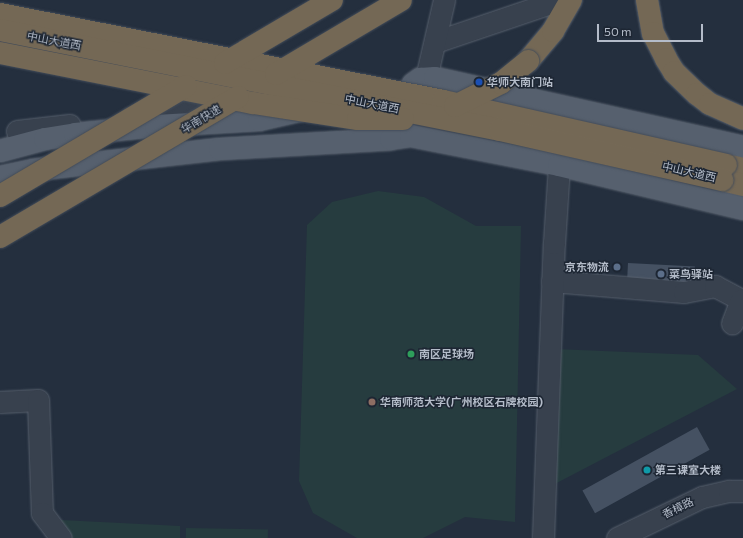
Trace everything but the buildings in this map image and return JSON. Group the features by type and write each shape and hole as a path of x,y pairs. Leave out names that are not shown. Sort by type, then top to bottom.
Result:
{"highway":[{"path":"0,196 332,0"},
{"name":"华南快速","path":"0,237 402,0"},
{"path":"0,53 253,103 358,120 395,120 451,108 501,83 528,60 541,46 553,31 571,0"},
{"path":"647,0 653,33 674,72 710,104 743,119"},
{"name":"中山大道西","path":"0,14 450,103 734,175"},
{"name":"中山大道西","path":"0,30 500,130 734,175"}],"main road":[{"path":"0,151 45,139 75,134 156,126 259,120 342,100 388,96 415,86 445,79 743,147"},
{"path":"453,144 445,124 445,109 454,95 473,85"},
{"path":"411,136 401,115 415,86"},
{"path":"0,177 33,170 220,149 391,139 411,136 560,165 743,209"}],"street":[{"path":"434,42 559,0"},
{"path":"17,131 415,86 434,42 448,2"},
{"path":"543,538 552,281 560,165"},
{"path":"552,281 684,292 715,286 741,300 732,324"},
{"path":"0,402 38,400 42,513 61,538"},
{"name":"香樟路","path":"617,538 702,497 729,491 743,491"}],"green space":[{"name":"南区足球场","path":"378,191 424,197 476,226 521,226 515,522 465,517 423,538 357,538 313,513 299,481 307,225 332,202"},
{"path":"555,349 698,355 737,389 549,487"},
{"path":"61,520 180,526 180,538 67,538"},
{"path":"186,528 268,529 268,538 186,538"}],"place":[{"name":"华师大南门站","path":"479,82"},
{"name":"京东物流","path":"617,267"},
{"name":"菜鸟驿站","path":"661,274"},
{"name":"南区足球场","path":"411,354"},
{"name":"华南师范大学(广州校区石牌校园)","path":"372,402"},
{"name":"第三课室大楼","path":"647,470"}]}
